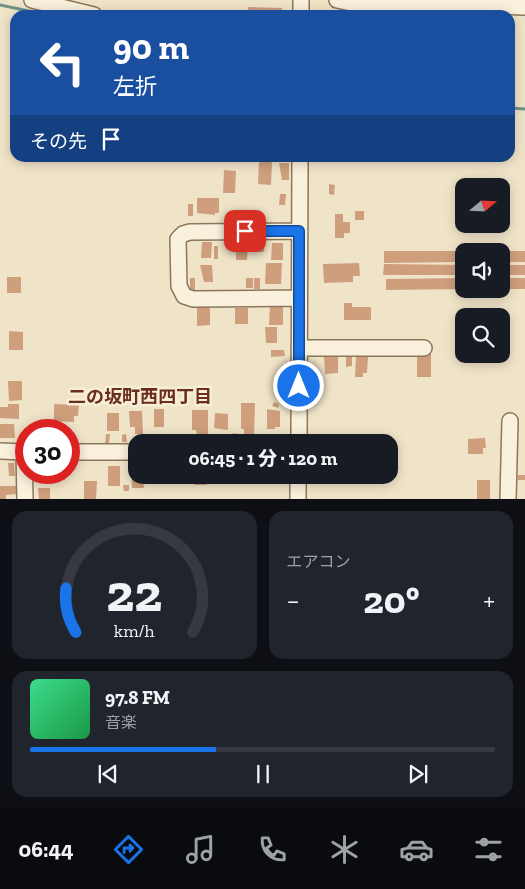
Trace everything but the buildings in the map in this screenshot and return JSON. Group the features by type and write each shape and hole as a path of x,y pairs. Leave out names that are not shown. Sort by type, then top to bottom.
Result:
{"street":[{"path":"32,0 73,10"},
{"path":"336,0 351,3 477,3 525,7"},
{"path":"298,434 300,162"},
{"path":"299,231 190,232 178,240 179,286 184,296 193,299 299,298"},
{"path":"299,348 424,348"},
{"path":"508,499 510,422"},
{"path":"0,451 15,452"},
{"path":"80,452 128,452"},
{"path":"25,484 25,499"},
{"path":"298,484 298,499"}],"waterway":[{"path":"0,5 24,10"},
{"path":"515,108 525,109"}],"district":[{"name":"二の坂町西四丁目","path":"140,397"}],"route":[{"path":"245,231 299,231 299,386"}]}
